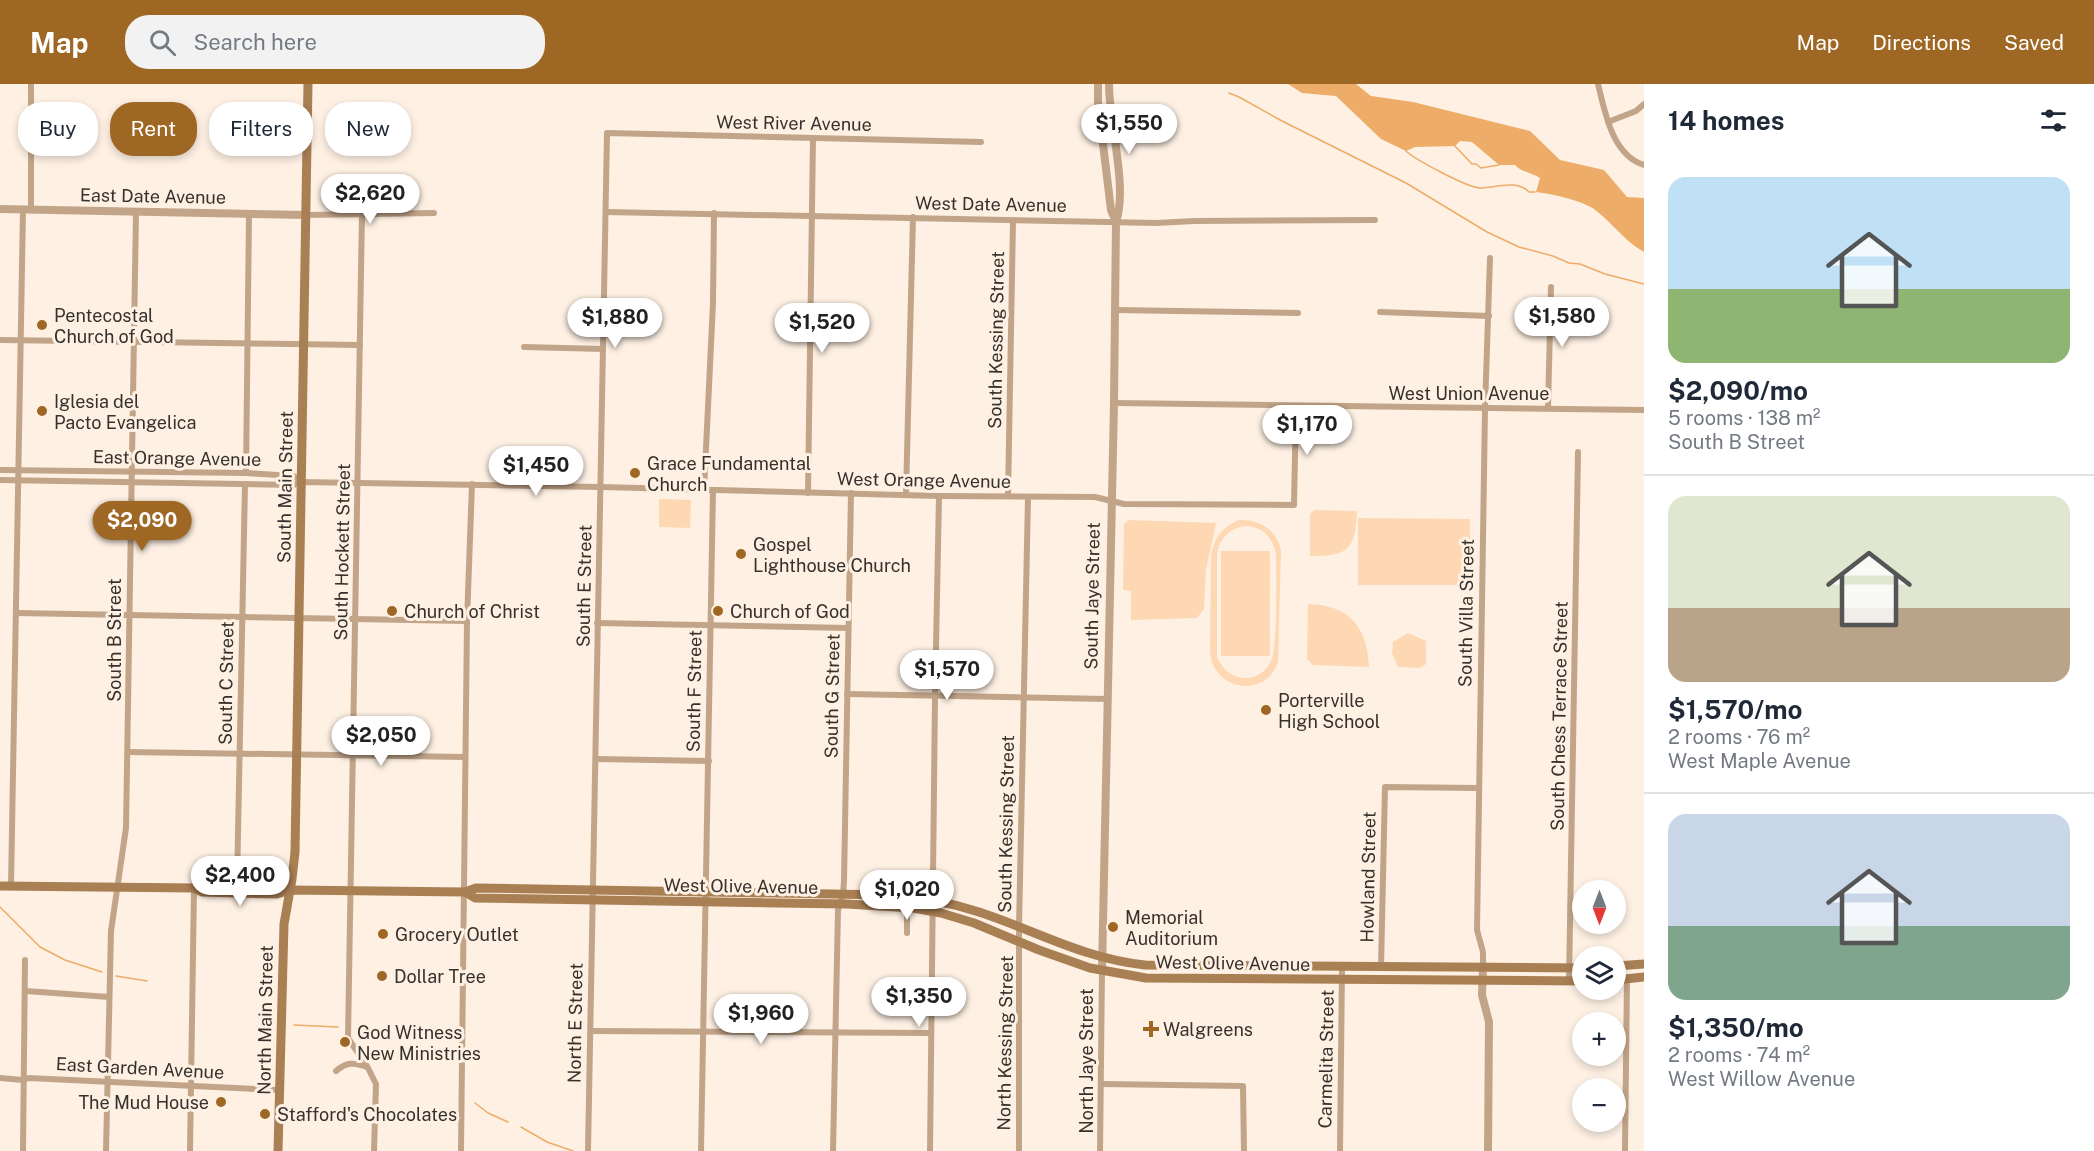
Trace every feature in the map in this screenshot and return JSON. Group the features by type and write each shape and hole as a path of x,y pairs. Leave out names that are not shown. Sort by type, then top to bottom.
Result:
{"main road":[{"name":"South Main Street","path":"290,890 295,852 308,84"},
{"path":"194,888 201,883 280,884 290,890"},
{"path":"0,886 194,888 202,892 213,893 277,894 290,890"},
{"name":"West Olive Avenue","path":"290,890 465,892 476,898 706,892 791,893 907,907 933,906 976,911 1056,957 1102,971 1134,977 1569,981"},
{"name":"North Main Street","path":"278,1151 284,924 290,890"},
{"path":"763,903 765,899 778,898 791,893"},
{"name":"West Olive Avenue","path":"592,895 763,903 898,895 974,923 1102,957 1145,965 1569,968"},
{"path":"1626,965 1644,964"},
{"path":"1165,979 1177,975 1218,973 1231,966"},
{"path":"1627,979 1644,977"}],"street":[{"path":"11,886 20,340 32,84"},
{"name":"South Jaye Street","path":"1098,84 1098,103 1111,210 1116,222"},
{"name":"South Jaye Street","path":"1102,971 1116,222 1120,209 1108,84"},
{"path":"1598,84 1608,122 1619,147 1638,163 1644,165"},
{"path":"1608,122 1636,111 1644,104"},
{"name":"West River Avenue","path":"607,133 981,142"},
{"name":"South E Street","path":"592,895 607,133"},
{"path":"808,493 813,138"},
{"name":"East Date Avenue","path":"0,209 306,215"},
{"name":"South B Street","path":"106,1151 111,931 126,828 136,212"},
{"name":"West Date Avenue","path":"606,212 1156,223 1375,220"},
{"name":"South Hockett Street","path":"362,213 348,1038 376,1084 374,1151"},
{"path":"306,215 434,213"},
{"path":"704,490 713,303 714,213"},
{"path":"246,473 249,214"},
{"path":"906,495 913,218"},
{"name":"South Kessing Street","path":"1008,496 1013,220"},
{"name":"South Villa Street","path":"1483,968 1483,952 1477,930 1478,788 1485,408 1491,258"},
{"path":"1548,408 1551,287"},
{"path":"1115,310 1298,313"},
{"path":"1380,312 1489,316"},
{"path":"0,340 360,345"},
{"path":"524,347 603,349"},
{"name":"West Union Avenue","path":"1114,403 1644,410"},
{"name":"West Orange Avenue","path":"301,482 601,486 939,496 1095,497 1125,504 1294,505 1296,406"},
{"name":"South Chess Terrace Street","path":"1569,981 1578,452"},
{"name":"East Orange Avenue","path":"0,470 246,473 294,476 301,482 294,485 0,480"},
{"name":"South C Street","path":"237,884 245,484"},
{"path":"461,1151 467,621 472,484"},
{"name":"South F Street","path":"701,1151 712,490"},
{"name":"South G Street","path":"833,1151 838,910 842,899 851,493"},
{"path":"930,1151 939,496"},
{"name":"South Kessing Street","path":"1020,935 1028,497"},
{"path":"16,613 467,621"},
{"path":"597,623 848,628"},
{"path":"847,694 1107,699"},
{"path":"128,752 465,757"},
{"path":"596,759 709,761"},
{"name":"Howland Street","path":"1382,967 1385,787 1478,788"},
{"path":"190,1151 194,888"},
{"name":"North E Street","path":"588,1151 592,895"},
{"path":"907,907 907,933"},
{"name":"North Kessing Street","path":"1019,1151 1020,935"},
{"path":"23,1151 25,960"},
{"name":"Carmelita Street","path":"1340,1151 1342,967"},
{"path":"1483,968 1482,995 1489,1022 1488,1151"},
{"name":"North Jaye Street","path":"1100,1151 1102,971"},
{"path":"1626,1151 1627,979"},
{"path":"26,991 109,997"},
{"path":"591,1031 931,1033"},
{"path":"336,1071 351,1063 367,1067"},
{"name":"East Garden Avenue","path":"0,1078 279,1090"},
{"path":"1101,1084 1243,1086 1244,1151"}],"shaded area":[{"path":"1288,84 1356,84 1371,96 1413,102 1530,131 1560,160 1604,170 1627,197 1644,198 1644,252 1594,209 1566,198 1536,192 1540,178 1515,165 1499,165 1472,142 1460,141 1455,146 1415,147 1406,151 1381,139 1336,96 1302,93"},
{"path":"659,499 691,500 690,528 659,527"},
{"path":"1314,510 1357,511 1352,542 1347,548 1334,554 1310,556 1310,514"},
{"path":"1358,518 1470,519 1470,585 1358,585"},
{"path":"1129,520 1216,523 1206,570 1204,609 1197,618 1131,620 1131,591 1123,590 1124,524"},
{"path":"1239,520 1253,521 1266,527 1275,536 1281,550 1278,662 1272,674 1263,682 1252,685 1230,682 1220,675 1213,665 1210,652 1211,555 1220,533","holes":["1240,527 1252,527 1263,531 1275,549 1276,627 1269,665 1260,674 1245,678 1228,672 1217,657 1217,555 1226,535"]},
{"path":"1221,551 1270,551 1270,656 1221,656"},
{"path":"1308,604 1335,609 1354,621 1365,640 1369,667 1313,665 1307,659"},
{"path":"1408,633 1426,641 1426,664 1420,668 1398,667 1392,653 1393,642"}],"waterway":[{"path":"1229,93 1406,183 1487,232 1519,247 1644,284"},
{"path":"1454,145 1472,164 1481,168 1499,165"},
{"path":"1406,151 1442,172 1473,186 1480,188 1512,185 1535,192"},
{"path":"0,907 40,947 65,960 102,972"},
{"path":"116,976 147,981"},
{"path":"294,1025 338,1027"},
{"path":"475,1103 488,1113 508,1122"},
{"path":"521,1127 547,1142 573,1151"}],"place":[{"name":"Pentecostal Church of God","path":"42,325"},
{"name":"Iglesia del Pacto Evangelica","path":"42,411"},
{"name":"Grace Fundamental Church","path":"635,473"},
{"name":"Gospel Lighthouse Church","path":"741,554"},
{"name":"Church of Christ","path":"392,611"},
{"name":"Church of God","path":"718,611"},
{"name":"Porterville High School","path":"1266,710"},
{"name":"Memorial Auditorium","path":"1113,927"},
{"name":"Grocery Outlet","path":"383,934"},
{"name":"Dollar Tree","path":"382,976"},
{"name":"Walgreens","path":"1151,1029"},
{"name":"God Witness New Ministries","path":"345,1042"},
{"name":"The Mud House","path":"221,1102"},
{"name":"Stafford's Chocolates","path":"265,1114"}]}
